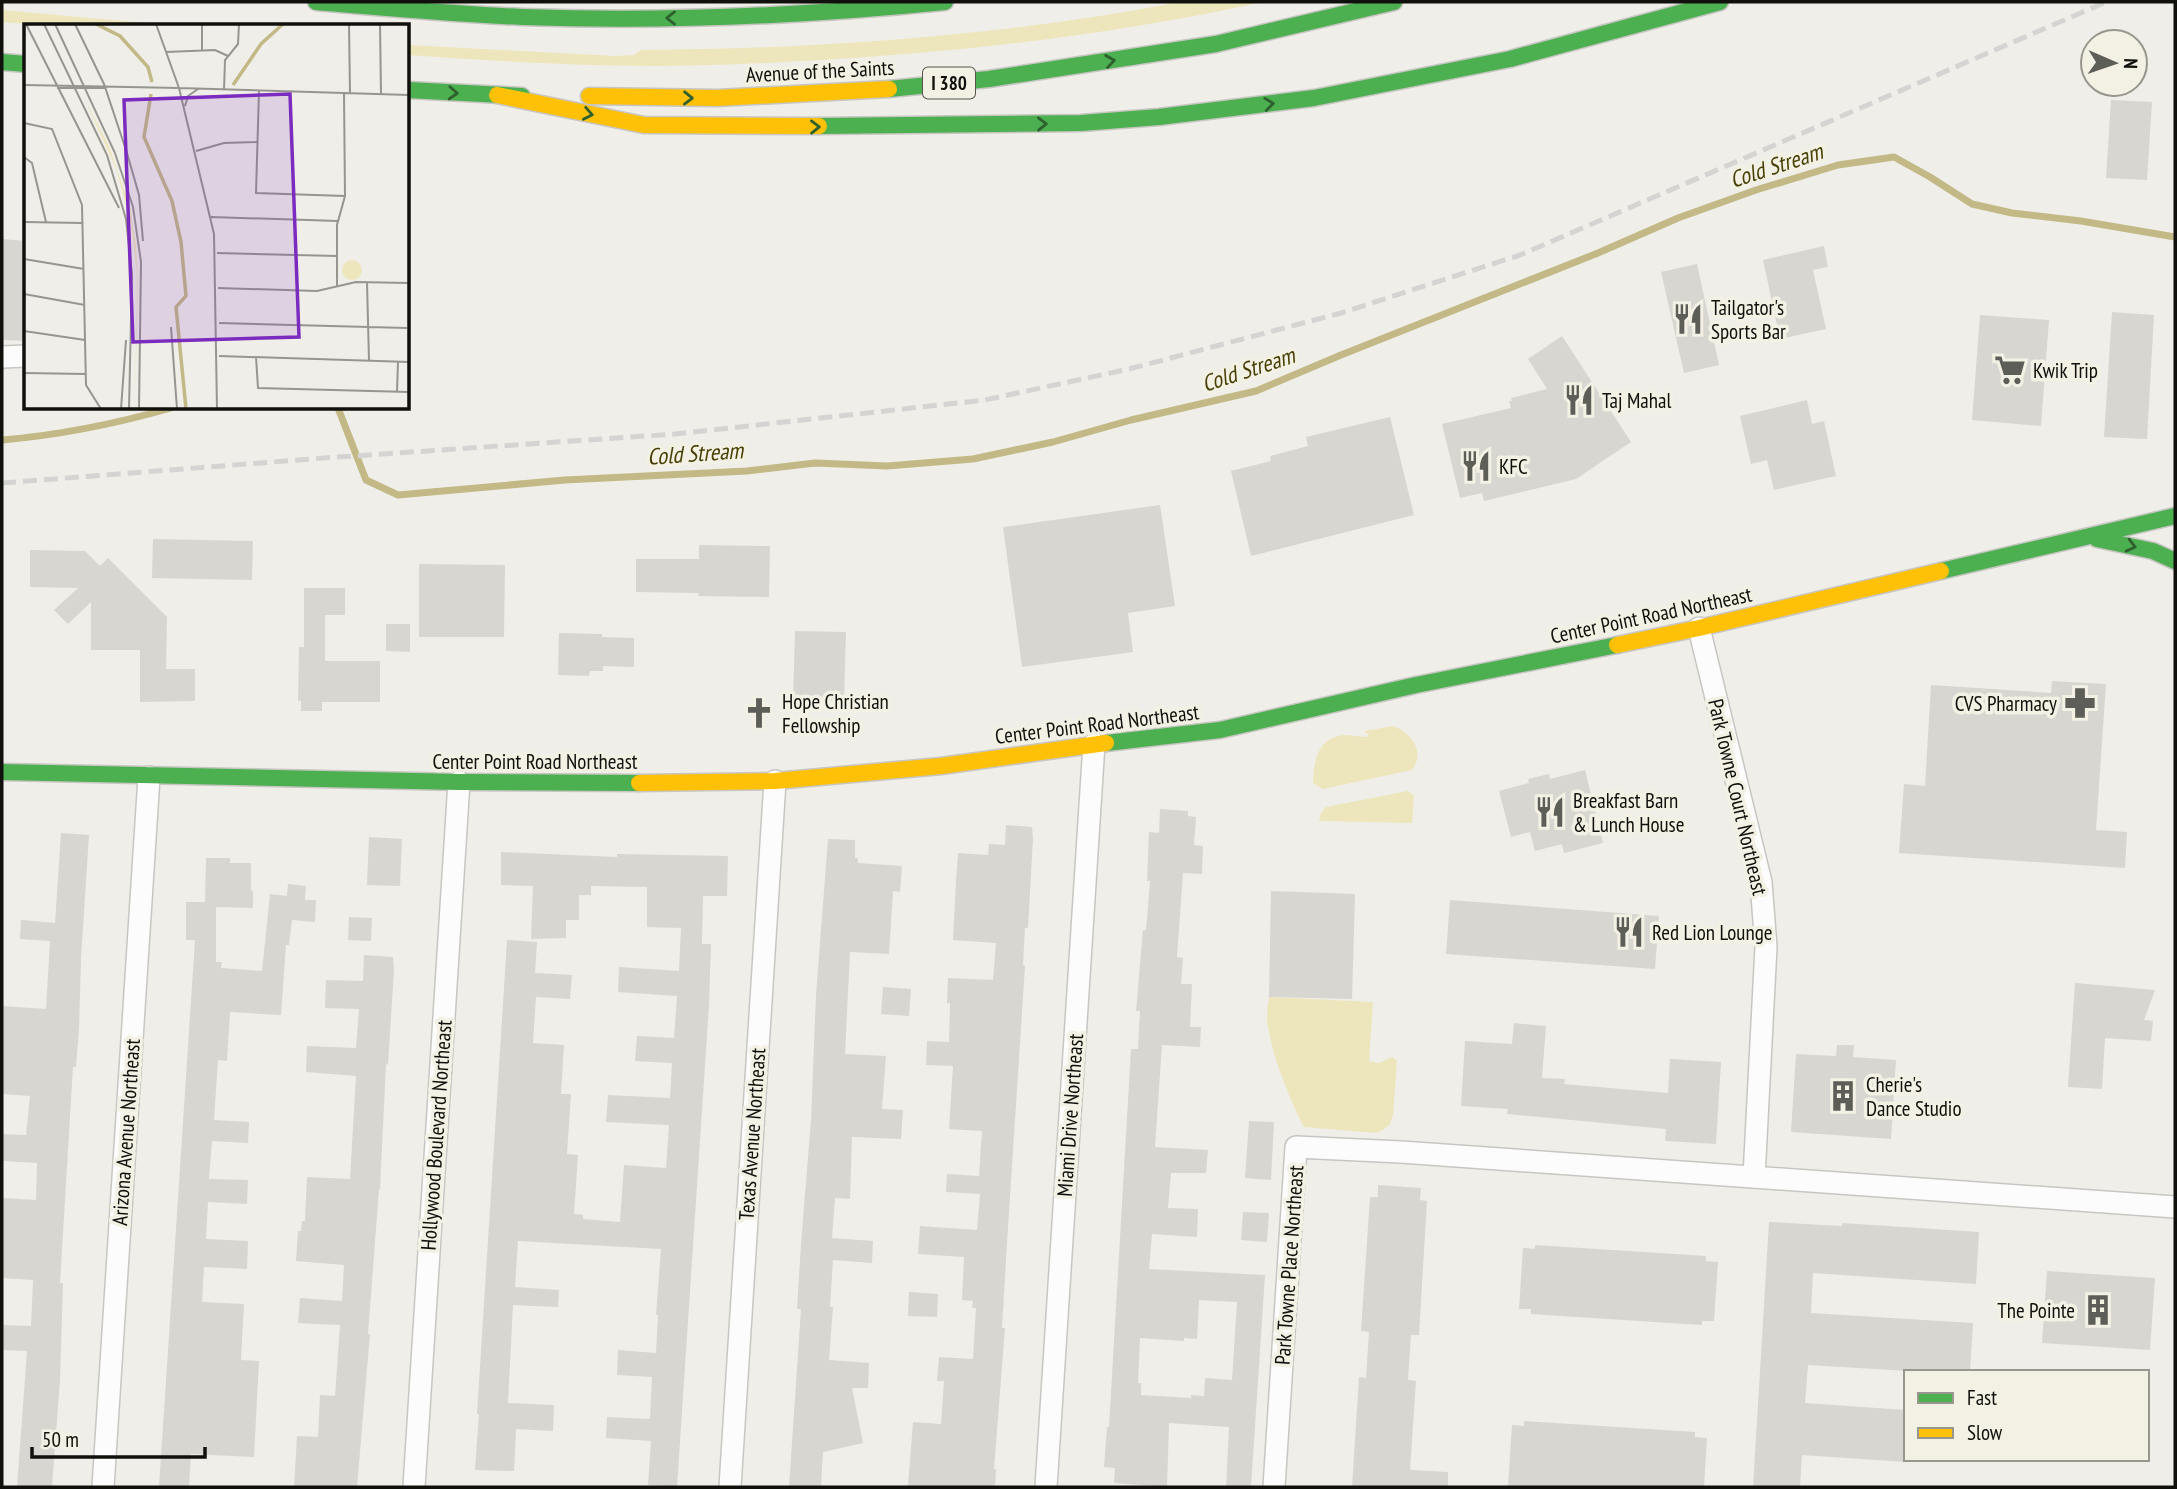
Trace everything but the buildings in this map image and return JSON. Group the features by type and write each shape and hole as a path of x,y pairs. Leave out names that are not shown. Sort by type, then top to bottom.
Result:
{"main road":[{"path":"316,2 465,14 612,18 739,17 876,10 946,2"},
{"path":"739,17 801,2"},
{"name":"Avenue of the Saints","path":"410,90 497,95 717,98 888,89 989,79 1216,44 1394,2"},
{"path":"497,95 644,125 769,127 1081,123 1314,98 1510,59 1720,2"},
{"path":"2,62 24,64"},
{"name":"Center Point Road Northeast","path":"2,772 459,782 678,783 775,781 941,766 1094,744 1220,730 1416,685 1699,628 2175,516"},
{"path":"2086,537 2153,551 2175,561"}],"street":[{"path":"2,357 24,356"},
{"name":"Park Towne Court Northeast","path":"1699,628 1761,882 1766,947 1754,1177"},
{"name":"Miami Drive Northeast","path":"1046,1487 1094,744"},
{"name":"Arizona Avenue Northeast","path":"103,1487 149,776"},
{"name":"Texas Avenue Northeast","path":"730,1487 775,781"},
{"name":"Hollywood Boulevard Northeast","path":"414,1487 459,782"},
{"name":"Park Towne Place Northeast","path":"1274,1487 1296,1147 1754,1177"},
{"path":"1754,1177 2175,1207"}],"shaded area":[{"path":"1180,2 1263,2 1044,40 822,60 626,66 410,55 410,45 615,56 634,55 641,50 776,47 979,32"},
{"path":"2,10 157,24 28,24 2,22"},
{"path":"1393,726 1411,738 1417,750 1416,763 1412,770 1323,789 1313,783 1316,759 1328,741 1344,735 1367,737 1369,734 1365,731"},
{"path":"1408,791 1414,796 1412,823 1319,821 1326,807"},
{"path":"1269,997 1373,1002 1369,1061 1379,1063 1392,1057 1397,1061 1390,1124 1377,1133 1304,1127 1276,1060 1267,1019"}],"waterway":[{"name":"Cold Stream","path":"339,410 366,480 398,495 565,480 747,471 815,463 887,466 973,459 1053,442 1131,420 1256,391 1678,218 1838,165 1894,157 1972,204 2012,213 2081,221 2175,237"},
{"name":"Cold Stream","path":"2,440 87,428 163,410"}],"railway":[{"path":"2,483 675,434 985,400 1129,369 1341,313 1520,255 2106,2"}],"traffic: fast":[{"path":"316,2 496,16 628,19 786,14 945,2"},
{"path":"889,89 989,79 1216,44 1394,2"},
{"path":"819,126 1081,123 1159,117 1314,98 1510,59 1720,2"},
{"path":"2,62 24,64"},
{"path":"410,90 522,96"},
{"path":"1941,571 2175,516"},
{"path":"2097,539 2153,551 2175,561"},
{"path":"1106,743 1220,730 1416,685 1617,645"},
{"path":"2,772 459,782 639,783"}],"traffic: slow":[{"path":"589,96 717,98 889,89"},
{"path":"497,95 644,125 819,126"},
{"path":"1617,645 1941,571"},
{"path":"639,783 775,781 941,766 1106,743"}],"place":[{"name":"Tailgator's Sports Bar","path":"1688,319"},
{"name":"Kwik Trip","path":"2010,370"},
{"name":"Taj Mahal","path":"1579,400"},
{"name":"KFC","path":"1476,466"},
{"name":"CVS Pharmacy","path":"2080,703"},
{"name":"Hope Christian Fellowship","path":"759,713"},
{"name":"Breakfast Barn & Lunch House","path":"1550,812"},
{"name":"Red Lion Lounge","path":"1629,932"},
{"name":"Cherie's Dance Studio","path":"1843,1096"},
{"name":"The Pointe","path":"2098,1310"}]}
